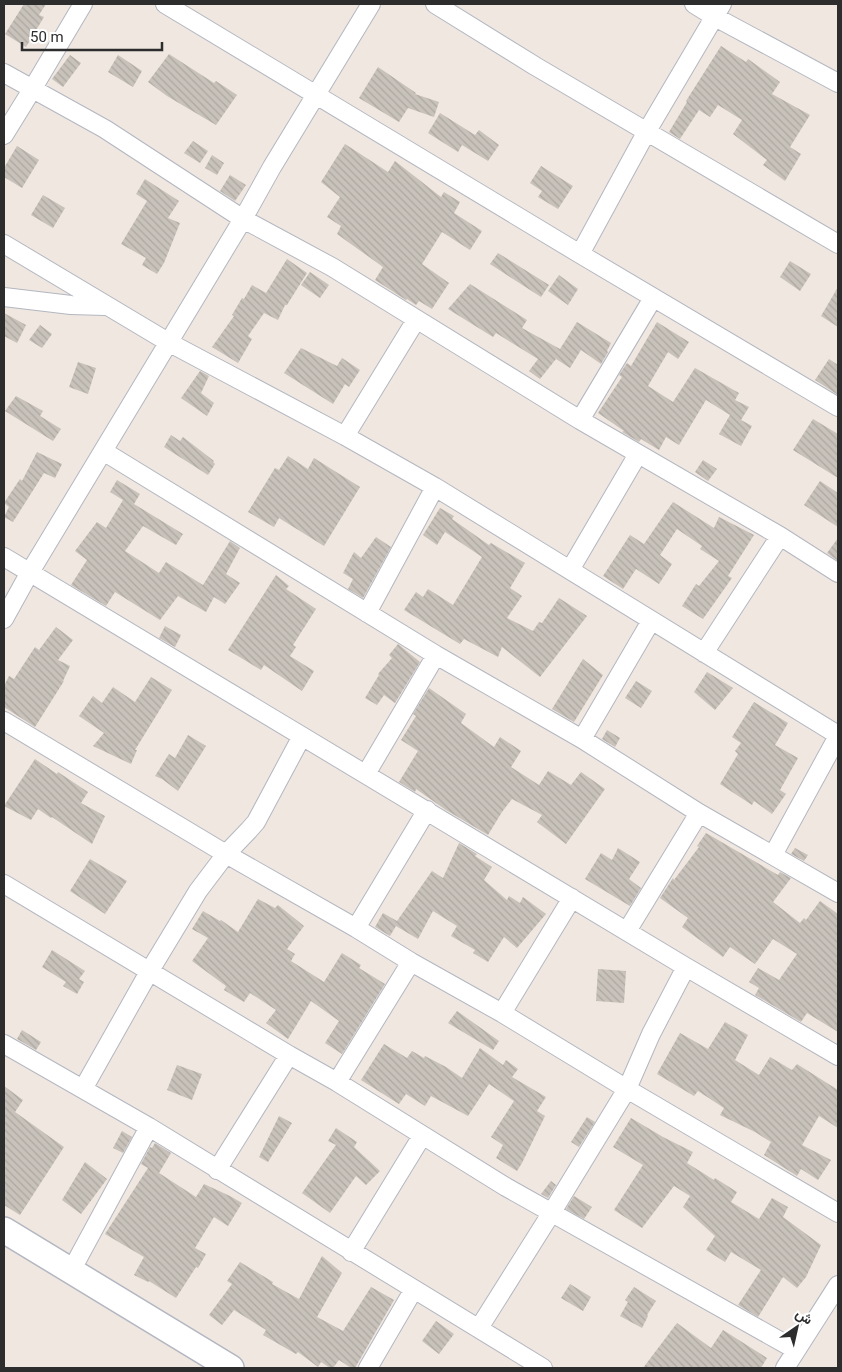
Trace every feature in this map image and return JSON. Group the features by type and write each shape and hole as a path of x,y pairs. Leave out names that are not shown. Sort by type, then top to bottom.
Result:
{"main road":[{"path":"4,1230 231,1368"}],"street":[{"path":"4,135 83,4"},
{"path":"165,4 653,298 838,407"},
{"path":"4,619 30,572 371,4"},
{"path":"434,4 534,66 838,244"},
{"path":"694,4 718,10 838,82"},
{"path":"580,254 647,131 718,10"},
{"path":"4,72 105,129 243,219 325,263 580,420 780,536 838,573"},
{"path":"4,244 168,342 345,436 435,487 838,735 773,855"},
{"path":"4,297 71,305 106,306"},
{"path":"580,420 653,298"},
{"path":"345,436 416,320"},
{"path":"103,451 367,614 582,739 699,813 838,893"},
{"path":"570,570 638,454"},
{"path":"367,614 435,487"},
{"path":"704,653 780,536"},
{"path":"4,557 686,967 838,1056"},
{"path":"582,739 651,621"},
{"path":"366,774 436,655"},
{"path":"4,721 226,854 502,1013 838,1213"},
{"path":"83,1089 198,892 226,854 256,822 302,736"},
{"path":"356,928 427,810"},
{"path":"627,931 699,813"},
{"path":"4,884 337,1082 506,1187 796,1350"},
{"path":"502,1013 572,898"},
{"path":"337,1082 411,962"},
{"path":"479,1328 627,1089 651,1034 686,967"},
{"path":"4,1044 149,1128 543,1368"},
{"path":"217,1170 289,1055"},
{"path":"71,1272 149,1128"},
{"path":"352,1252 422,1136"},
{"path":"785,1368 838,1285"},
{"path":"368,1368 414,1290"}],"building":[{"path":"24,4 46,4 39,15 44,17 26,47 5,34"},
{"path":"721,46 746,62 748,59 780,82 772,94 810,115 790,147 801,154 785,181 763,165 767,160 733,134 742,120 718,105 710,117 699,110 680,139 669,132"},
{"path":"169,54 214,83 216,81 237,95 216,125 167,96 148,82"},
{"path":"70,55 81,63 63,87 52,79"},
{"path":"118,55 142,71 133,87 108,72"},
{"path":"378,67 415,94 439,102 434,117 408,108 399,122 359,98"},
{"path":"440,113 475,135 479,130 499,145 488,161 462,145 458,152 428,133"},
{"path":"193,141 208,151 200,163 184,153"},
{"path":"345,144 388,172 395,161 441,197 444,192 460,202 454,213 482,231 470,250 442,232 422,264 449,283 432,309 419,301 416,305 406,300 375,280 383,267 337,234 341,226 327,217 340,197 321,182"},
{"path":"17,146 39,160 22,188 4,177 4,168"},
{"path":"212,155 224,163 217,175 205,168"},
{"path":"541,166 573,186 558,209 538,197 542,191 530,183"},
{"path":"230,175 246,185 235,201 220,191"},
{"path":"145,179 179,201 168,218 180,223 164,263 157,274 142,265 146,258 121,244 147,201 136,194"},
{"path":"43,195 65,208 53,228 31,215"},
{"path":"498,253 549,285 541,297 490,264"},
{"path":"287,259 307,273 287,305 285,305 278,320 264,313 248,336 252,339 238,363 212,347 234,316 232,315 252,285 266,293"},
{"path":"790,261 811,274 800,291 780,277"},
{"path":"310,272 329,285 320,298 301,285"},
{"path":"559,275 578,289 568,305 548,291"},
{"path":"470,284 527,320 522,328 560,349 577,322 611,343 608,352 601,364 581,350 570,368 556,359 540,379 529,371 538,359 496,333 493,337 448,309"},
{"path":"838,287 838,327 821,316"},
{"path":"4,313 26,325 17,343 4,336"},
{"path":"657,322 689,342 678,359 668,352 648,386 673,402 695,368 739,393 735,400 749,407 741,420 752,426 741,446 719,434 730,415 706,400 679,445 666,437 659,450 641,439 639,442 622,432 624,431 598,413 622,377 619,375 627,363 631,366"},
{"path":"40,325 52,334 42,348 29,340"},
{"path":"301,348 337,366 342,358 360,370 349,387 345,384 333,404 284,373"},
{"path":"829,359 838,365 838,395 815,380"},
{"path":"78,362 96,368 88,394 69,387"},
{"path":"200,371 209,376 201,393 214,403 207,416 181,398"},
{"path":"16,396 43,411 40,416 61,429 53,441 5,411"},
{"path":"813,419 838,434 838,478 793,450"},
{"path":"171,435 180,441 183,437 214,461 215,464 208,475 164,447"},
{"path":"37,452 62,464 55,478 44,473 13,522 4,517 9,507 4,503 20,479 22,481"},
{"path":"288,456 308,469 314,458 360,487 324,546 279,518 274,527 248,512 275,468 279,470"},
{"path":"703,460 717,469 708,481 695,472"},
{"path":"117,480 140,494 134,504 183,534 176,545 143,526 125,551 159,573 166,562 203,585 230,541 240,548 226,574 240,583 225,604 214,597 206,612 178,596 160,620 115,592 106,606 71,585 87,560 75,551 97,522 106,528 123,500 110,492"},
{"path":"820,481 838,493 838,527 804,505"},
{"path":"673,502 714,528 719,517 754,535 728,576 732,578 703,619 682,606 696,584 699,586 719,561 700,549 702,546 677,529 660,555 672,564 659,584 636,569 623,589 603,576 630,535 644,544"},
{"path":"440,508 454,516 452,519 489,545 491,543 525,563 510,588 522,596 507,618 533,631 539,622 542,623 559,598 587,616 540,677 502,647 498,657 464,639 460,644 404,610 416,592 423,597 428,589 453,605 482,557 445,532 437,545 423,535"},
{"path":"376,537 391,547 363,598 348,589 353,579 343,573 354,552 361,558"},
{"path":"838,538 838,561 827,553"},
{"path":"276,575 289,586 286,589 316,609 293,645 296,647 290,656 314,671 302,691 264,665 261,670 228,650"},
{"path":"165,626 181,635 175,647 159,638"},
{"path":"56,627 73,640 58,660 70,666 64,681 35,727 4,707 4,686 9,676 14,679 35,647 39,650"},
{"path":"398,644 420,662 395,703 384,695 377,705 365,698 378,674 392,658 389,655"},
{"path":"583,659 603,675 574,722 552,709"},
{"path":"707,672 733,688 715,710 694,692"},
{"path":"151,677 172,690 135,750 137,750 131,764 93,746 104,733 79,716 93,696 102,703 113,687 135,702"},
{"path":"636,681 652,691 641,708 625,698"},
{"path":"429,688 466,714 461,723 494,747 500,737 521,751 511,767 539,785 548,771 571,785 581,772 605,789 566,844 537,822 542,815 512,799 488,835 446,810 416,789 415,792 399,782 418,751 401,740 416,716 413,714"},
{"path":"754,702 788,723 775,745 798,758 780,790 786,794 772,814 754,801 752,805 720,784 738,754 735,751 741,743 732,737"},
{"path":"607,730 620,738 615,747 602,739"},
{"path":"188,735 206,746 178,791 155,776 169,754 175,758"},
{"path":"35,759 88,792 81,803 105,816 92,844 38,809 31,820 4,806"},
{"path":"706,833 778,875 780,872 791,878 773,902 800,923 804,918 806,920 820,901 838,914 838,1032 807,1013 801,1022 755,995 759,988 749,982 758,968 779,980 797,954 773,939 755,964 730,947 723,957 682,927 688,918 660,898 673,878 674,880 699,847 697,846"},
{"path":"459,843 477,854 475,856 492,867 484,880 507,900 509,896 520,903 523,897 546,914 517,948 504,937 488,962 473,953 475,950 451,936 457,926 433,911 418,939 396,926 390,936 375,927 383,913 397,921 432,871 443,878"},
{"path":"618,848 640,862 629,879 641,888 630,906 585,879 601,853 612,860"},
{"path":"795,848 808,855 804,861 791,854"},
{"path":"90,859 127,881 105,914 70,891"},
{"path":"258,899 275,908 278,905 304,926 287,949 295,954 291,961 324,982 342,953 361,965 359,968 385,984 342,1054 325,1043 339,1021 311,1001 288,1039 266,1023 276,1010 250,993 244,1002 224,990 226,986 192,961 208,938 192,929 203,911 221,920 238,932"},
{"path":"52,950 85,971 79,979 84,982 77,994 63,986 66,982 42,967"},
{"path":"598,969 626,971 624,1003 596,1001"},
{"path":"457,1011 499,1041 493,1050 448,1023"},
{"path":"725,1022 748,1035 735,1060 759,1075 770,1057 792,1070 797,1064 838,1090 838,1128 819,1116 802,1145 831,1160 818,1180 801,1169 797,1176 764,1155 771,1142 720,1115 724,1108 698,1091 694,1096 657,1074 680,1033 708,1049"},
{"path":"22,1030 41,1042 36,1050 17,1039"},
{"path":"384,1044 407,1058 412,1051 424,1058 425,1056 462,1078 480,1048 503,1065 506,1060 518,1069 512,1077 546,1097 537,1111 545,1116 517,1171 496,1158 503,1145 491,1137 514,1101 489,1084 468,1116 431,1096 425,1106 406,1094 399,1104 361,1080"},
{"path":"177,1065 202,1074 192,1100 167,1090"},
{"path":"4,1086 23,1100 15,1112 64,1147 20,1215 4,1205"},
{"path":"279,1116 292,1123 268,1162 259,1157"},
{"path":"587,1117 595,1122 579,1147 571,1142"},
{"path":"631,1118 693,1152 687,1163 737,1192 731,1202 759,1219 772,1198 788,1207 783,1217 821,1245 806,1277 797,1288 783,1277 758,1317 738,1305 761,1270 731,1252 725,1262 706,1250 715,1236 683,1207 690,1196 674,1186 642,1228 614,1210 643,1165 613,1147"},
{"path":"336,1128 357,1142 354,1147 380,1171 366,1185 356,1176 330,1213 302,1193 336,1145 328,1141"},
{"path":"122,1131 132,1137 123,1153 113,1148"},
{"path":"155,1143 171,1153 159,1173 196,1197 204,1184 242,1203 228,1226 214,1217 195,1248 206,1254 176,1298 149,1281 134,1275 144,1257 105,1234 148,1168 141,1164 150,1147 152,1148"},
{"path":"85,1162 107,1179 81,1214 62,1200"},
{"path":"551,1181 556,1185 548,1198 541,1194"},
{"path":"574,1196 592,1207 584,1219 566,1209"},
{"path":"322,1256 342,1273 317,1317 343,1331 371,1287 394,1300 355,1368 351,1368 339,1360 333,1368 321,1362 318,1367 298,1352 296,1354 263,1335 266,1330 234,1310 222,1325 209,1315 232,1284 227,1281 240,1262 273,1282 272,1284 299,1299"},
{"path":"570,1284 591,1297 583,1311 561,1298"},
{"path":"634,1287 656,1301 647,1315 642,1328 620,1316 628,1302 625,1300"},
{"path":"436,1321 454,1334 439,1354 422,1341"},
{"path":"677,1323 711,1348 723,1330 767,1358 761,1368 643,1368"}]}
